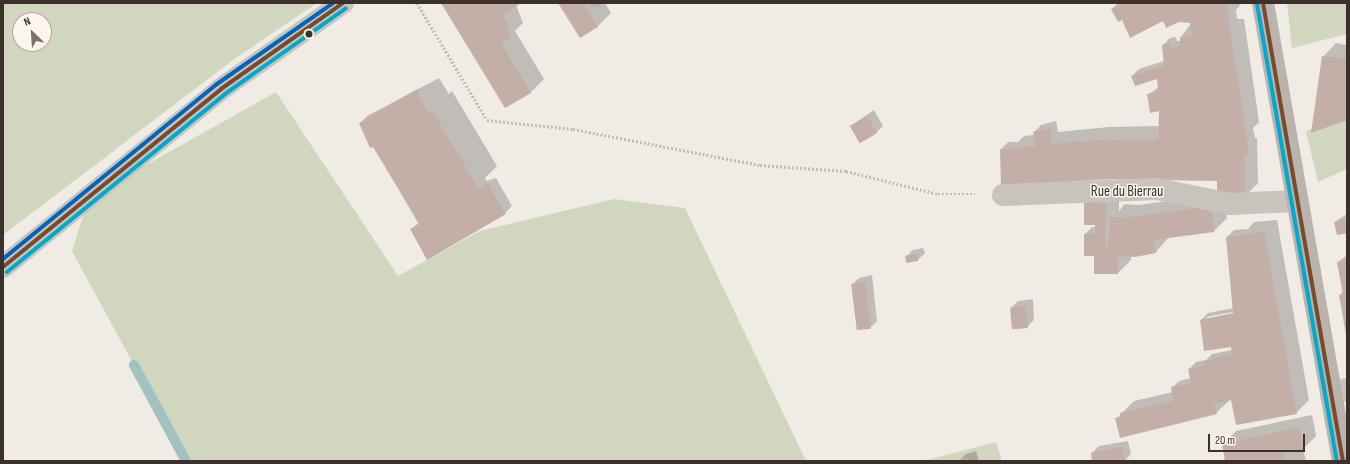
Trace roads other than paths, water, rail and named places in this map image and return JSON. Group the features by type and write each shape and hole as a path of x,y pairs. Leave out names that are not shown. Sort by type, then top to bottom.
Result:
{"street":[{"path":"3,267 221,89 343,3"},
{"path":"1263,3 1297,201 1339,393 1343,461"},
{"name":"Rue du Bierrau","path":"1003,195 1157,189 1230,204 1297,201"}],"waterway":[{"path":"134,365 186,461"}]}
